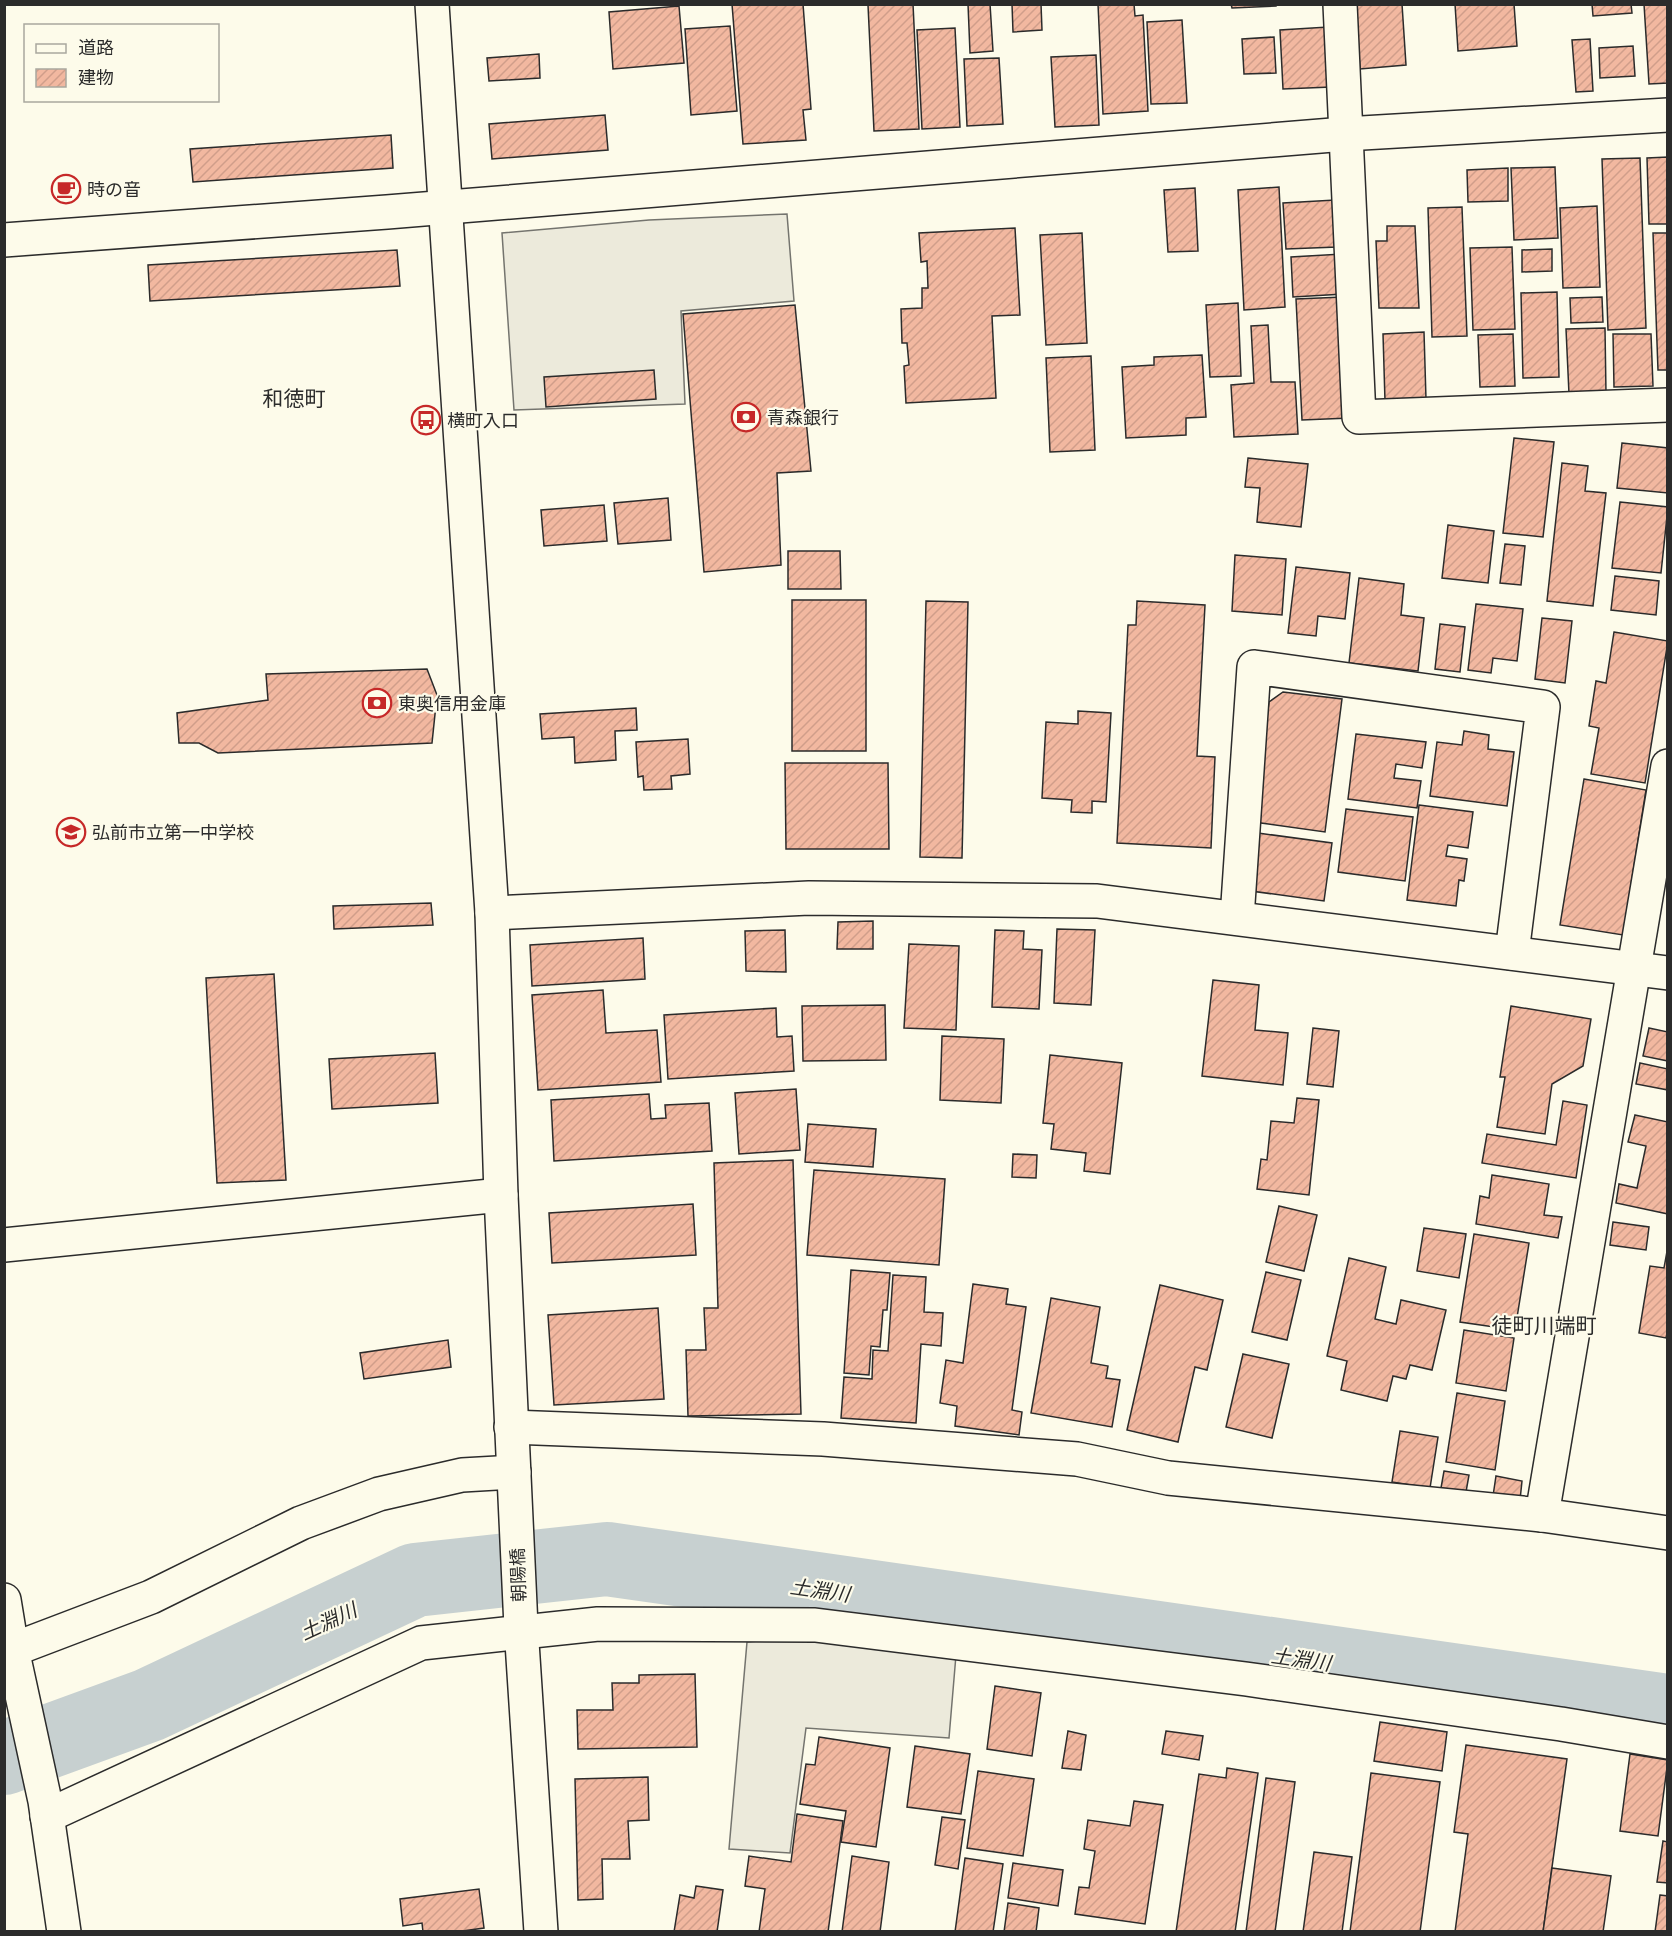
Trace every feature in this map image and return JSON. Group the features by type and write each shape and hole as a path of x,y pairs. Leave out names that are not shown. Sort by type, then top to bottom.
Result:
{"street":[{"name":"朝陽橋","path":"432,4 492,913 501,1195 521,1630 541,1932"},
{"path":"1340,4 1359,417 1668,405"},
{"path":"4,240 446,207 1345,134 1668,115"},
{"path":"1237,918 1254,668 1543,707 1512,953"},
{"path":"1542,1515 1668,766"},
{"path":"492,913 821,898 1097,901 1668,973"},
{"path":"4,1245 501,1195"},
{"path":"512,1427 823,1439 1077,1459 1168,1478 1542,1515 1668,1533"},
{"path":"8,1651 151,1596 300,1523 379,1494 462,1475 514,1472"},
{"path":"4,1600 8,1651 21,1689 46,1808 64,1932"},
{"path":"46,1808 421,1643 521,1630 598,1624 815,1625 1246,1679 1561,1724 1668,1742"}],"shaded area":[{"path":"787,214 794,301 681,311 685,404 514,410 502,233 649,220"},
{"path":"813,1636 956,1655 949,1738 806,1728 790,1853 729,1849 747,1642"}],"building":[{"path":"732,4 803,4 811,109 803,110 806,140 743,144"},
{"path":"913,4 919,129 874,131 868,5"},
{"path":"968,4 990,4 993,51 970,53"},
{"path":"1012,4 1041,4 1042,30 1013,32"},
{"path":"1098,4 1134,4 1135,16 1143,15 1148,111 1103,114"},
{"path":"1231,4 1276,4 1276,6 1232,8"},
{"path":"1355,4 1402,4 1406,65 1360,69"},
{"path":"1455,4 1514,4 1517,46 1458,51"},
{"path":"1592,4 1631,4 1632,13 1593,16"},
{"path":"1644,4 1668,4 1668,83 1649,84"},
{"path":"679,6 684,63 613,69 609,12"},
{"path":"1182,20 1187,103 1151,104 1147,22"},
{"path":"730,26 737,111 691,115 685,29"},
{"path":"1328,27 1331,87 1283,89 1280,30"},
{"path":"955,28 960,127 922,129 917,30"},
{"path":"1274,37 1276,73 1244,74 1242,39"},
{"path":"1590,39 1593,91 1576,92 1572,40"},
{"path":"1633,46 1635,76 1600,78 1599,48"},
{"path":"539,54 540,78 489,81 487,58"},
{"path":"1096,55 1099,125 1055,127 1051,57"},
{"path":"999,58 1003,124 967,126 964,59"},
{"path":"605,115 608,150 492,159 489,124"},
{"path":"391,135 393,168 193,182 190,149"},
{"path":"1668,157 1668,224 1649,224 1647,158"},
{"path":"1640,158 1646,328 1608,330 1602,159"},
{"path":"1555,167 1558,238 1514,240 1511,168"},
{"path":"1508,168 1508,201 1468,202 1467,170"},
{"path":"1279,187 1285,307 1244,310 1238,190"},
{"path":"1195,188 1198,251 1168,252 1164,190"},
{"path":"1335,200 1337,247 1286,249 1283,203"},
{"path":"1597,206 1600,287 1563,288 1560,208"},
{"path":"1462,207 1467,336 1432,337 1428,208"},
{"path":"1387,226 1415,226 1419,308 1379,308 1376,241 1387,241"},
{"path":"1015,228 1020,315 992,316 996,398 906,403 904,366 909,365 907,343 902,343 901,309 922,308 922,288 928,288 927,261 921,262 919,233"},
{"path":"1082,233 1087,343 1046,345 1040,235"},
{"path":"1653,233 1668,233 1668,370 1658,370"},
{"path":"1512,247 1515,329 1473,330 1470,248"},
{"path":"1552,249 1552,271 1522,272 1522,250"},
{"path":"397,250 400,286 150,301 148,265"},
{"path":"1342,254 1344,294 1293,297 1291,257"},
{"path":"1557,292 1559,377 1523,378 1521,293"},
{"path":"1343,297 1350,418 1302,420 1296,299"},
{"path":"1602,297 1603,322 1571,323 1570,298"},
{"path":"1238,303 1241,376 1210,377 1206,305"},
{"path":"795,305 811,471 777,473 781,565 704,572 683,314"},
{"path":"1268,325 1271,382 1295,382 1298,434 1234,437 1231,385 1254,383 1251,326"},
{"path":"1605,328 1606,393 1569,394 1566,329"},
{"path":"1424,332 1426,399 1385,401 1383,334"},
{"path":"1513,334 1515,386 1480,387 1478,335"},
{"path":"1613,334 1651,334 1653,386 1614,387"},
{"path":"1202,355 1206,417 1186,418 1186,435 1126,438 1122,367 1154,365 1154,357"},
{"path":"1091,356 1095,450 1050,452 1046,358"},
{"path":"654,370 656,399 546,407 544,377"},
{"path":"1514,438 1554,442 1543,537 1503,533"},
{"path":"1622,443 1668,448 1668,493 1617,488"},
{"path":"1248,458 1308,464 1301,527 1257,522 1260,488 1245,487"},
{"path":"1562,463 1588,466 1585,491 1606,493 1593,606 1547,601"},
{"path":"668,498 671,540 618,544 614,503"},
{"path":"1620,502 1668,507 1661,573 1612,568"},
{"path":"604,505 607,541 544,546 541,510"},
{"path":"1448,525 1494,531 1488,583 1442,578"},
{"path":"1505,544 1525,546 1521,585 1500,583"},
{"path":"788,551 840,551 841,589 788,589"},
{"path":"1235,555 1286,559 1282,615 1232,611"},
{"path":"1296,567 1350,573 1345,619 1318,616 1316,636 1288,633"},
{"path":"1615,576 1659,581 1656,615 1611,610"},
{"path":"1359,578 1404,584 1401,615 1424,618 1418,671 1349,663"},
{"path":"792,600 866,600 866,751 792,751"},
{"path":"926,601 968,602 962,858 920,857"},
{"path":"1137,601 1205,605 1197,756 1215,757 1211,848 1117,843 1128,625 1136,625"},
{"path":"1476,604 1523,609 1517,661 1493,658 1491,673 1468,670"},
{"path":"1542,618 1572,621 1565,683 1535,679"},
{"path":"1440,624 1465,627 1460,672 1435,669"},
{"path":"1614,632 1668,641 1645,783 1591,774 1599,728 1589,726 1596,681 1606,683"},
{"path":"427,669 437,695 432,743 218,753 199,743 179,743 177,713 268,700 266,674"},
{"path":"1283,692 1342,699 1325,832 1254,822 1269,702"},
{"path":"636,708 637,730 615,731 616,760 575,763 574,737 542,739 540,714"},
{"path":"1078,711 1111,713 1106,802 1092,801 1092,813 1071,812 1072,800 1042,798 1046,722 1078,724"},
{"path":"1464,731 1489,735 1488,749 1514,752 1507,806 1430,796 1437,742 1462,745"},
{"path":"1356,734 1426,742 1422,768 1396,764 1394,778 1421,781 1417,808 1348,799"},
{"path":"688,739 690,774 671,776 672,789 644,790 643,776 638,777 636,742"},
{"path":"785,763 888,763 889,849 786,849"},
{"path":"1584,779 1646,790 1623,935 1560,925"},
{"path":"1419,805 1473,812 1468,848 1448,845 1446,856 1467,859 1464,881 1459,880 1456,906 1407,900"},
{"path":"1346,809 1413,817 1405,881 1338,872"},
{"path":"1258,833 1332,843 1324,901 1251,891"},
{"path":"431,903 433,925 334,929 333,906"},
{"path":"873,921 873,949 837,949 838,922"},
{"path":"1057,929 1095,930 1091,1005 1054,1003"},
{"path":"785,930 786,972 746,971 745,931"},
{"path":"995,930 1024,931 1023,949 1042,950 1039,1009 992,1007"},
{"path":"643,938 645,979 532,986 530,945"},
{"path":"909,944 959,946 956,1030 904,1028"},
{"path":"274,974 286,1180 217,1183 206,978"},
{"path":"1213,980 1259,985 1255,1030 1288,1033 1283,1085 1202,1076"},
{"path":"603,990 606,1033 657,1030 661,1082 538,1090 532,995"},
{"path":"885,1005 886,1060 803,1061 802,1006"},
{"path":"1511,1006 1591,1019 1583,1066 1552,1084 1545,1134 1497,1127 1505,1077 1500,1077"},
{"path":"776,1008 777,1037 792,1036 794,1071 668,1079 664,1015"},
{"path":"1313,1028 1339,1031 1333,1087 1307,1084"},
{"path":"1649,1028 1668,1032 1668,1061 1643,1056"},
{"path":"942,1036 1004,1039 1001,1103 940,1100"},
{"path":"435,1053 438,1103 332,1109 329,1059"},
{"path":"1050,1055 1122,1063 1110,1174 1084,1171 1086,1153 1051,1149 1054,1124 1043,1123"},
{"path":"1640,1063 1668,1069 1668,1090 1636,1084"},
{"path":"796,1089 800,1150 739,1154 735,1093"},
{"path":"649,1094 651,1119 666,1118 665,1105 709,1103 712,1151 554,1161 551,1100"},
{"path":"1297,1098 1319,1100 1309,1195 1257,1189 1261,1159 1267,1160 1271,1121 1294,1123"},
{"path":"1563,1101 1587,1105 1576,1178 1482,1163 1487,1134 1556,1145"},
{"path":"1635,1115 1668,1122 1668,1214 1616,1203 1619,1184 1637,1188 1646,1146 1628,1142"},
{"path":"808,1124 876,1129 873,1167 805,1162"},
{"path":"1013,1154 1037,1155 1036,1178 1012,1177"},
{"path":"793,1160 801,1414 688,1416 686,1350 706,1350 704,1308 718,1308 714,1163"},
{"path":"814,1170 945,1179 939,1265 807,1255"},
{"path":"1492,1175 1549,1184 1544,1215 1562,1217 1558,1238 1476,1224 1480,1196 1489,1198"},
{"path":"693,1204 696,1255 552,1263 549,1213"},
{"path":"1279,1206 1317,1215 1304,1271 1266,1262"},
{"path":"1613,1222 1649,1227 1646,1250 1610,1245"},
{"path":"1424,1228 1466,1234 1459,1278 1417,1271"},
{"path":"1474,1234 1529,1243 1515,1330 1460,1322"},
{"path":"1668,1246 1668,1329 1666,1338 1639,1333 1650,1266 1664,1268"},
{"path":"1349,1258 1386,1267 1375,1319 1396,1324 1401,1300 1446,1310 1432,1370 1410,1365 1406,1379 1393,1376 1387,1401 1341,1390 1347,1361 1327,1356"},
{"path":"851,1270 890,1273 887,1310 883,1310 880,1347 871,1346 869,1375 844,1373"},
{"path":"1266,1272 1301,1280 1287,1340 1252,1332"},
{"path":"893,1275 926,1277 924,1312 943,1313 941,1346 921,1344 916,1423 841,1418 844,1377 872,1379 873,1350 888,1351"},
{"path":"973,1284 1008,1289 1006,1304 1026,1307 1012,1410 1022,1412 1019,1435 955,1426 957,1406 940,1403 946,1360 963,1363"},
{"path":"1160,1285 1223,1300 1207,1370 1195,1367 1178,1442 1127,1430"},
{"path":"1051,1298 1100,1307 1091,1363 1108,1366 1106,1378 1120,1380 1112,1427 1031,1413"},
{"path":"658,1308 664,1399 554,1405 548,1315"},
{"path":"1464,1330 1514,1338 1506,1391 1456,1383"},
{"path":"448,1340 451,1367 364,1379 360,1353"},
{"path":"1243,1354 1289,1364 1272,1438 1226,1427"},
{"path":"1457,1393 1505,1401 1495,1470 1446,1462"},
{"path":"1400,1431 1438,1437 1430,1488 1392,1482"},
{"path":"1444,1471 1469,1475 1466,1492 1441,1488"},
{"path":"1496,1476 1522,1481 1520,1500 1493,1496"},
{"path":"695,1674 697,1747 578,1749 577,1710 613,1710 612,1683 639,1683 639,1675"},
{"path":"995,1686 1041,1693 1032,1756 987,1749"},
{"path":"1380,1722 1447,1732 1442,1771 1374,1761"},
{"path":"1068,1731 1086,1735 1081,1770 1062,1768"},
{"path":"1166,1731 1203,1736 1199,1760 1162,1754"},
{"path":"819,1737 890,1748 876,1847 841,1842 846,1811 800,1804 806,1764 815,1765"},
{"path":"1466,1745 1567,1759 1543,1932 1455,1932 1468,1834 1454,1832"},
{"path":"915,1746 970,1754 961,1814 907,1807"},
{"path":"1630,1754 1668,1760 1658,1836 1620,1831"},
{"path":"1227,1768 1258,1773 1235,1932 1176,1932 1199,1774 1226,1778"},
{"path":"978,1771 1034,1779 1023,1856 967,1848"},
{"path":"1371,1773 1440,1782 1420,1932 1350,1932"},
{"path":"648,1777 649,1820 628,1821 630,1859 602,1859 603,1899 578,1900 575,1779"},
{"path":"1266,1778 1295,1782 1275,1932 1246,1932"},
{"path":"1134,1801 1163,1805 1145,1924 1075,1914 1079,1887 1089,1888 1095,1851 1084,1849 1088,1820 1130,1826"},
{"path":"797,1814 843,1821 828,1932 759,1932 765,1889 745,1886 749,1856 791,1862"},
{"path":"942,1817 965,1820 958,1869 935,1865"},
{"path":"1663,1841 1668,1842 1668,1883 1657,1882"},
{"path":"1314,1852 1352,1857 1342,1932 1303,1932"},
{"path":"852,1856 889,1862 880,1932 842,1932"},
{"path":"965,1858 1003,1864 993,1932 955,1932"},
{"path":"1013,1863 1063,1870 1058,1906 1008,1898"},
{"path":"1552,1868 1611,1876 1603,1932 1543,1932"},
{"path":"696,1886 723,1890 717,1932 674,1932 680,1895 694,1898"},
{"path":"479,1889 484,1928 455,1932 423,1932 422,1923 403,1926 400,1899"},
{"path":"1660,1895 1668,1896 1668,1932 1655,1932"},
{"path":"1008,1903 1039,1908 1036,1932 1004,1932"}],"waterway":[{"name":"土淵川","path":"4,1758 149,1705 415,1580 607,1559 1668,1711"}],"place":[{"name":"時の音","path":"66,189"},
{"name":"青森銀行","path":"746,417"},
{"name":"横町入口","path":"426,420"},
{"name":"東奥信用金庫","path":"377,703"},
{"name":"弘前市立第一中学校","path":"71,832"}],"district":[{"name":"和徳町","path":"294,398"},
{"name":"徒町川端町","path":"1544,1325"}]}
